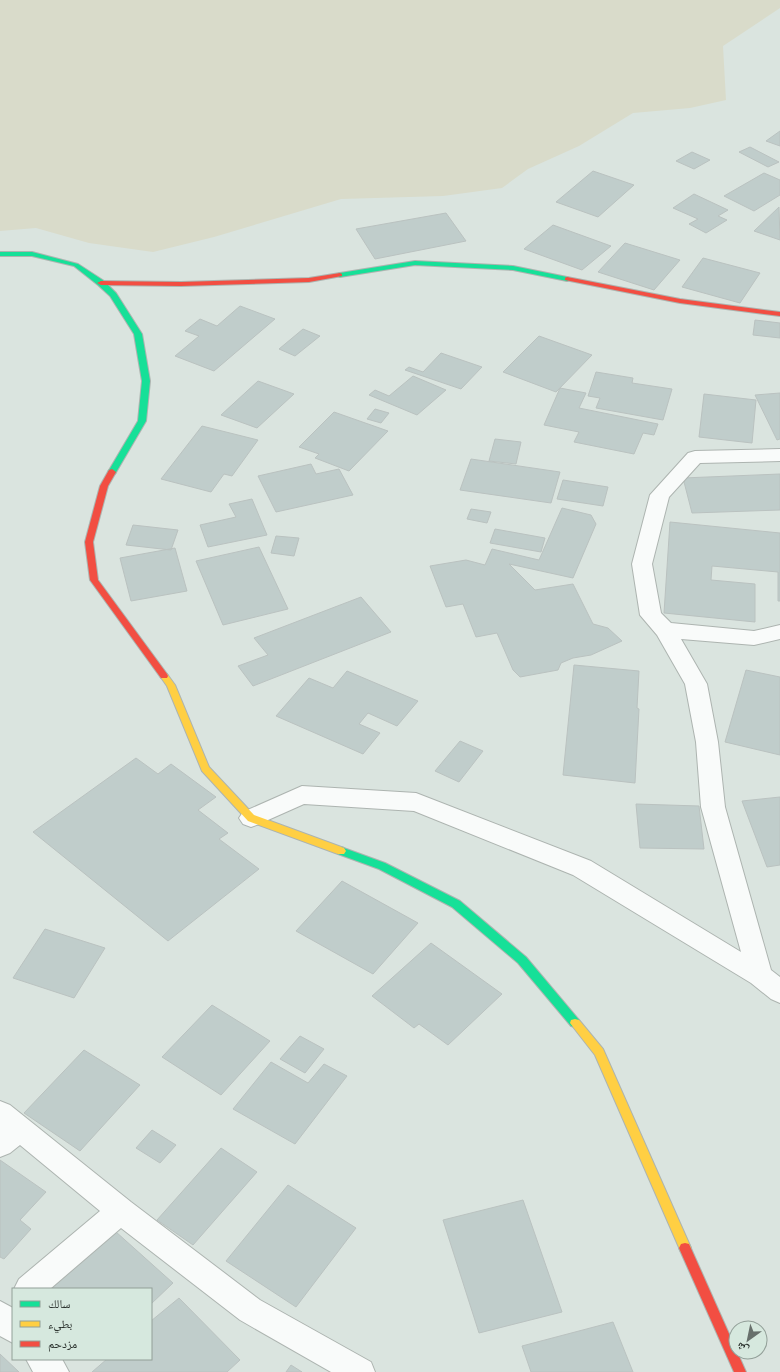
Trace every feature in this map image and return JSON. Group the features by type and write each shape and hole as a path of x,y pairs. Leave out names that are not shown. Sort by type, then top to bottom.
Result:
{"main road":[{"path":"0,254 32,254 76,264 101,283 113,295 138,334 146,381 142,421 104,486 89,542 94,580 171,684 205,769 251,818 382,866 456,904 522,960 599,1052 740,1372"},
{"path":"101,283 181,284 309,280 415,263 513,268 680,301 780,314"}],"street":[{"path":"760,976 713,807 707,742 696,684 665,630 651,615 642,564 660,495 694,457 780,455"},
{"path":"665,630 754,638 780,632"},
{"path":"251,818 302,795 416,802 582,868 760,976 780,992"},
{"path":"7,1129 121,1211 250,1310 360,1372"},
{"path":"30,1288 121,1211"},
{"path":"12,1304 0,1315 12,1328"},
{"path":"42,1360 54,1372"}],"green space":[{"path":"0,0 780,0 780,8 723,46 726,100 690,108 633,113 579,146 528,169 502,188 443,196 341,199 214,237 153,252 89,243 36,228 0,231"}],"building":[{"path":"780,131 780,146 766,141"},
{"path":"750,147 779,162 768,167 739,152"},
{"path":"692,152 710,160 694,169 676,161"},
{"path":"593,171 634,185 598,217 556,202"},
{"path":"764,173 780,180 780,195 754,211 724,196"},
{"path":"694,194 728,210 718,216 727,220 706,233 689,224 698,219 673,208"},
{"path":"779,207 780,240 754,231"},
{"path":"446,213 466,241 375,259 356,229"},
{"path":"553,225 611,246 582,270 524,249"},
{"path":"625,243 680,260 654,290 598,272"},
{"path":"703,258 760,273 740,303 682,287"},
{"path":"240,306 275,319 214,371 175,356 199,336 185,331 200,319 217,326"},
{"path":"755,320 780,323 780,338 753,335"},
{"path":"303,329 320,336 295,356 279,349"},
{"path":"539,336 592,355 556,392 503,372"},
{"path":"441,353 482,367 461,389 405,370 409,367 423,372"},
{"path":"596,372 633,378 632,383 672,389 663,420 596,408 600,398 588,396"},
{"path":"413,376 446,390 417,415 369,395 375,390 389,396"},
{"path":"258,381 294,394 257,428 221,415"},
{"path":"560,388 586,393 579,408 658,424 654,435 643,433 634,454 574,442 579,432 544,425"},
{"path":"780,393 780,439 777,440 755,395"},
{"path":"704,394 756,400 752,443 699,437"},
{"path":"375,409 389,413 381,423 367,419"},
{"path":"334,412 388,431 349,471 315,458 319,454 299,447"},
{"path":"202,426 258,440 232,476 224,474 211,492 161,479"},
{"path":"495,439 521,442 516,464 489,461"},
{"path":"471,459 560,472 551,503 460,490"},
{"path":"311,464 316,474 339,469 353,495 276,512 258,476"},
{"path":"780,474 780,510 692,513 683,478"},
{"path":"563,480 608,487 603,506 557,499"},
{"path":"252,499 267,535 208,547 200,525 236,517 229,504"},
{"path":"562,508 591,515 596,524 573,578 509,564 535,590 573,584 593,624 608,628 622,641 591,655 573,658 561,663 558,670 520,677 513,670 497,633 476,637 463,604 446,607 430,566 466,560 485,565 492,549 539,560"},
{"path":"471,509 491,512 487,523 467,519"},
{"path":"670,522 780,533 780,601 778,601 778,572 712,566 711,580 755,584 755,622 664,613"},
{"path":"133,525 178,530 171,550 126,545"},
{"path":"495,529 545,538 541,552 490,543"},
{"path":"276,536 299,538 294,556 271,553"},
{"path":"259,547 288,609 223,625 196,561"},
{"path":"175,548 187,591 131,601 120,558"},
{"path":"361,597 391,632 253,686 238,666 268,655 254,638"},
{"path":"574,665 639,671 637,708 639,709 635,783 563,775"},
{"path":"746,670 780,677 780,755 725,742"},
{"path":"347,671 418,701 397,726 368,713 359,724 380,733 363,754 276,716 309,678 333,688"},
{"path":"460,741 483,751 459,782 435,771"},
{"path":"136,758 158,774 171,764 216,797 198,810 228,833 219,839 259,869 168,941 33,832"},
{"path":"780,797 780,865 767,867 742,801"},
{"path":"636,804 699,806 704,849 640,848"},
{"path":"342,881 418,923 373,974 296,931"},
{"path":"45,929 105,948 74,998 13,978"},
{"path":"431,943 502,994 448,1045 419,1024 414,1028 372,996"},
{"path":"212,1005 270,1041 221,1095 162,1057"},
{"path":"300,1036 324,1049 305,1073 280,1059"},
{"path":"84,1050 140,1085 80,1151 24,1113"},
{"path":"271,1062 308,1083 324,1064 347,1076 295,1144 233,1109"},
{"path":"152,1130 176,1145 160,1163 136,1148"},
{"path":"221,1148 257,1172 193,1245 157,1220"},
{"path":"0,1160 46,1192 20,1220 31,1229 4,1259 0,1257"},
{"path":"288,1185 356,1228 296,1307 226,1261"},
{"path":"523,1200 562,1312 479,1333 443,1220"},
{"path":"96,1214 173,1283 152,1303 152,1288 54,1288 34,1270"},
{"path":"179,1298 240,1360 227,1372 92,1372 106,1360 152,1360 152,1320"},
{"path":"613,1322 633,1372 531,1372 522,1346"},
{"path":"0,1354 19,1372 0,1372"},
{"path":"291,1365 302,1372 286,1372"}],"traffic: fast":[{"path":"0,254 32,254 76,265 101,283 113,295 138,334 146,381 142,421 112,472"},
{"path":"340,275 415,263 513,268 567,279"},
{"path":"341,851 382,866 456,904 522,960 575,1023"}],"traffic: slow":[{"path":"164,676 171,685 205,769 251,818 341,851"},
{"path":"575,1023 599,1052 685,1248"}],"traffic: jam":[{"path":"101,283 181,284 309,280 340,275"},
{"path":"567,279 680,301 780,314"},
{"path":"112,472 104,486 89,542 94,580 164,676"},
{"path":"685,1248 740,1372"}]}
